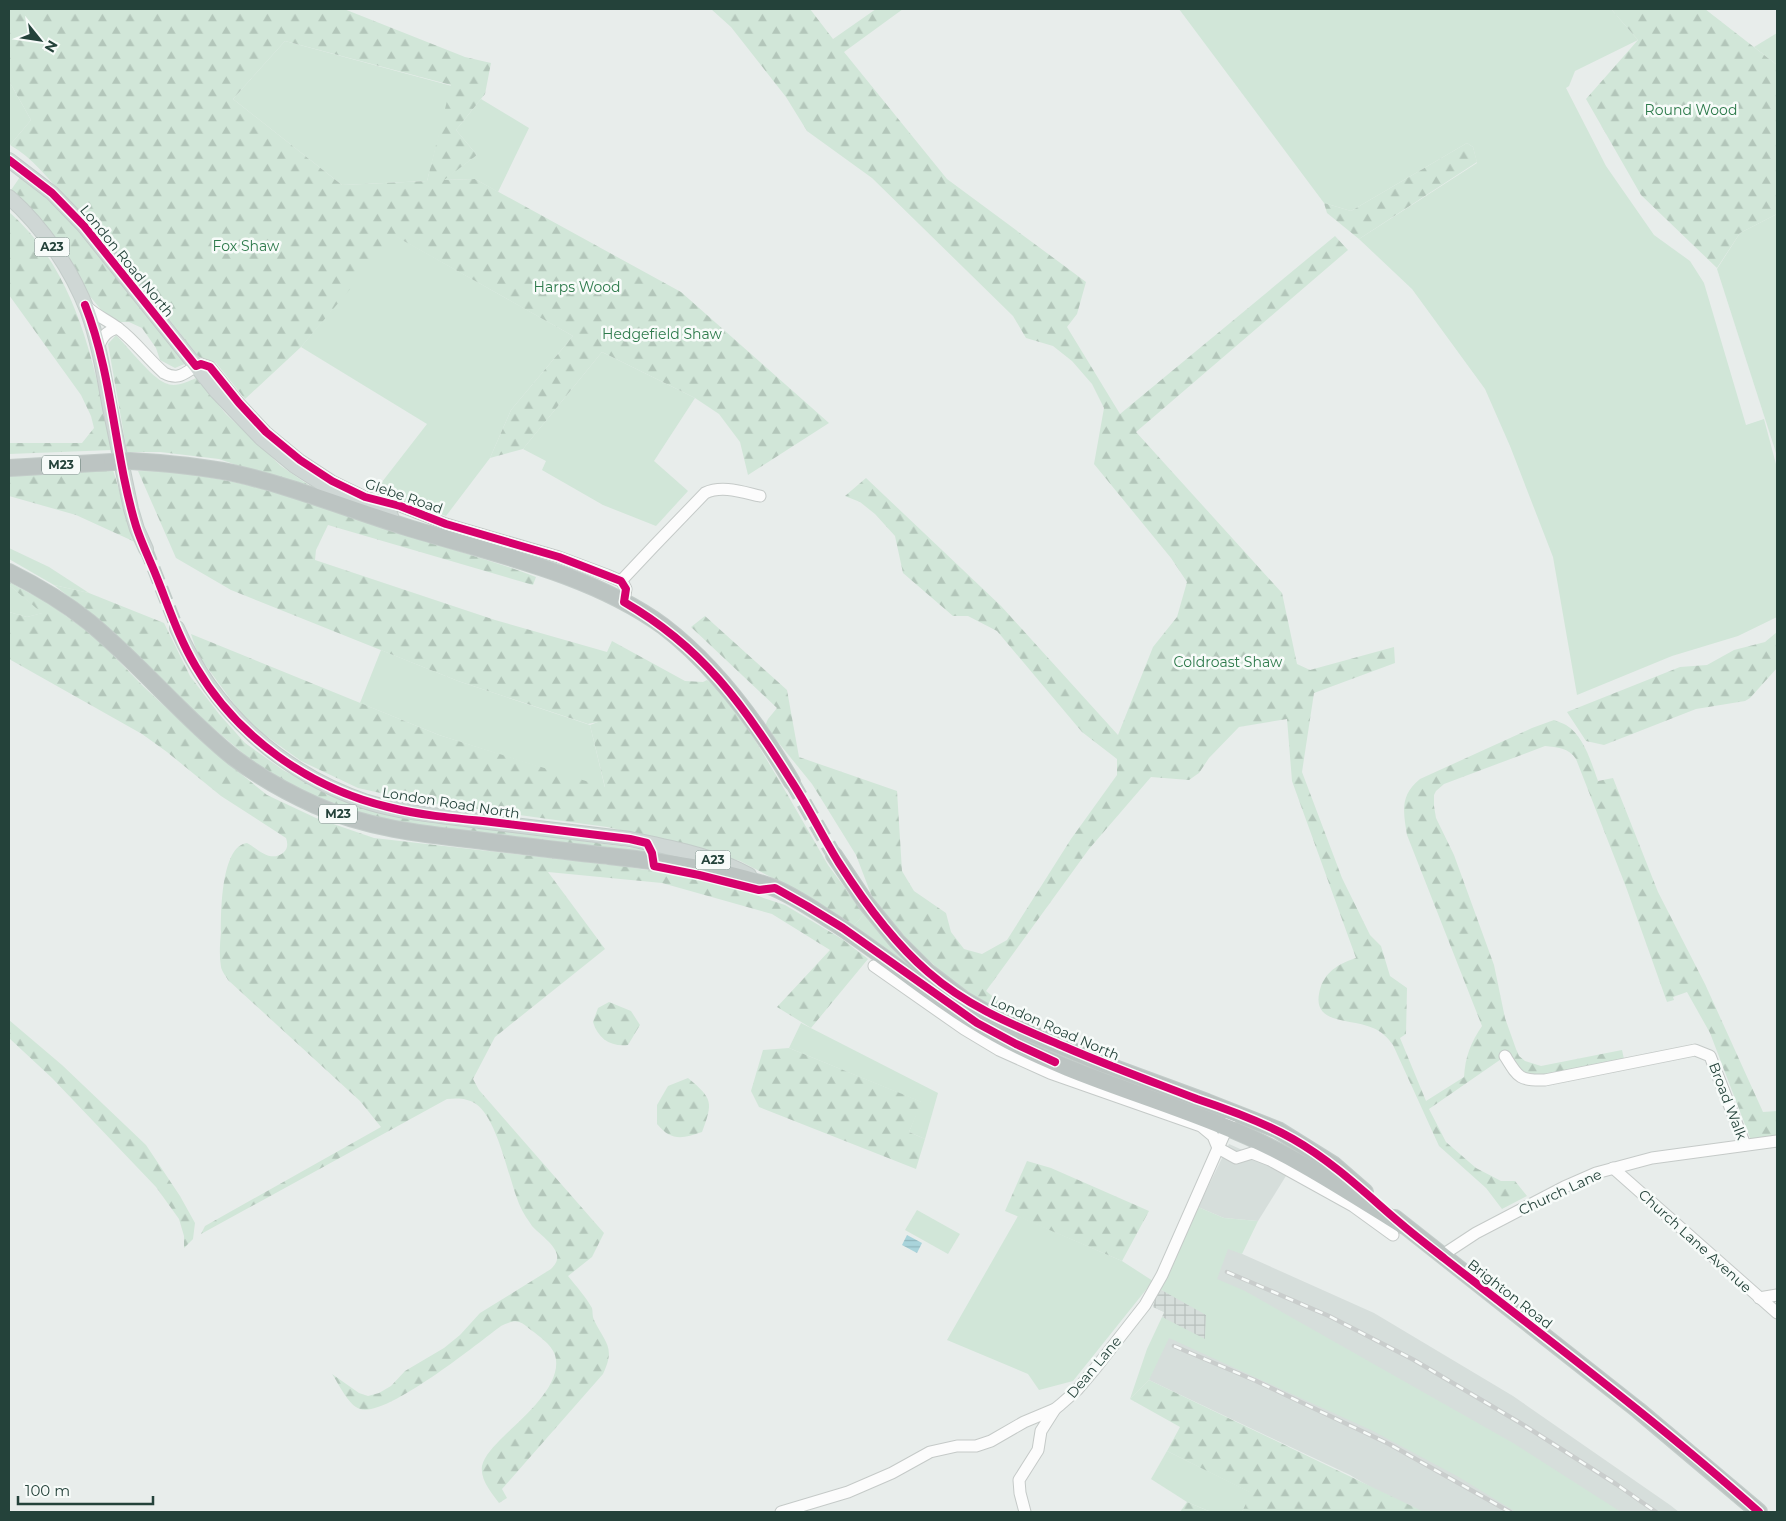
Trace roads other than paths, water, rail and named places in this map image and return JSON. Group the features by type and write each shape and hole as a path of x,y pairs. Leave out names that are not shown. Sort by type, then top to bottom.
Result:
{"highway":[{"name":"M23","path":"9,468 112,462 183,465 268,482 407,527"},
{"name":"London Road North","path":"407,527 579,581 624,602 662,626 692,650 717,676 745,711 792,782"},
{"name":"M23","path":"9,572 49,594 88,621 199,727 235,758 275,785 317,807 362,822 410,832 653,860 732,876 775,888"},
{"name":"London Road North","path":"834,855 866,903 897,941 928,972 963,999 1002,1021 1231,1120"},
{"name":"London Road North","path":"775,888 843,928 937,996 996,1034 1058,1064 1196,1119 1231,1120"},
{"name":"Brighton Road","path":"1231,1120 1298,1168 1441,1256 1638,1410 1758,1512"},
{"name":"Brighton Road","path":"1231,1120 1278,1130 1334,1165 1398,1230"}],"main road":[{"name":"London Road North","path":"9,160 52,193 84,226 196,366 245,423 295,466 329,488 389,514 407,527"},
{"name":"A23","path":"9,197 44,235 85,305 98,348 131,509 146,548"},
{"name":"London Road North","path":"177,628 196,668 223,705 239,722 270,751 290,765 328,786 368,802 412,812 622,838 666,846 740,870 775,888"}],"street":[{"path":"85,305 97,316 118,328 164,373 170,376 177,376 196,366"},
{"path":"98,348 105,333 118,328"},
{"name":"Glebe Road","path":"196,366 201,364 210,367 239,403 266,432 300,460 332,481 365,497 400,506 446,524 559,557 621,581"},
{"path":"624,602 626,589 621,581 652,546 705,493 713,490 726,490 760,496"},
{"name":"London Road North","path":"874,966 964,1029 999,1050 1050,1073 1196,1119"},
{"name":"Broad Walk","path":"1505,1056 1517,1074 1528,1080 1545,1080 1696,1050 1710,1056 1745,1145"},
{"path":"1196,1119 1212,1136 1218,1148"},
{"name":"Dean Lane","path":"781,1512 848,1492 892,1473 930,1452 957,1446 976,1446 991,1440 1024,1422 1055,1409 1077,1390 1145,1305 1162,1275 1231,1120"},
{"name":"Church Lane","path":"1441,1256 1476,1233 1564,1187 1596,1173 1652,1158 1777,1141"},
{"name":"Brighton Road","path":"1218,1148 1236,1158 1252,1153 1298,1168"},
{"name":"Church Lane Avenue","path":"1613,1168 1777,1313"},
{"path":"1759,1298 1777,1295"},
{"path":"1025,1512 1019,1480 1038,1450 1041,1431 1055,1409"}],"water":[{"path":"907,1235 922,1243 917,1253 902,1245"}],"tunnel":[{"path":"146,549 177,628"},
{"path":"792,782 834,855"}],"railway":[{"path":"1227,1272 1329,1316 1414,1360 1522,1424 1656,1512"},
{"path":"1174,1346 1254,1380 1389,1444 1510,1512"}],"park label":[{"name":"Round Wood","path":"1691,110"},
{"name":"Fox Shaw","path":"246,246"},
{"name":"Harps Wood","path":"577,287"},
{"name":"Hedgefield Shaw","path":"662,334"},
{"name":"Coldroast Shaw","path":"1228,662"}]}
